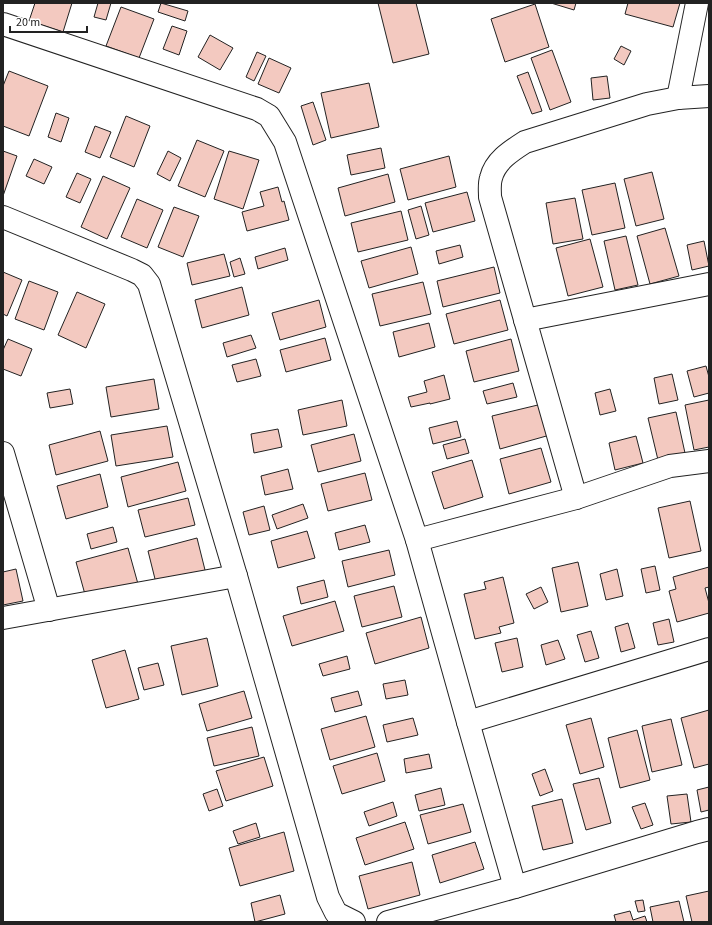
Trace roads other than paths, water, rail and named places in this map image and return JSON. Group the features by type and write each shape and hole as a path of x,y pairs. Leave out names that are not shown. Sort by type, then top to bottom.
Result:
{"street":[{"path":"678,98 697,3"},
{"path":"3,24 258,109 269,116 285,142 417,540 516,887"},
{"path":"576,498 490,197 491,178 495,166 515,148 525,142 647,104 678,98 709,96"},
{"path":"3,217 132,270 142,275 149,284 236,576 328,897 336,913 354,922"},
{"path":"525,320 709,284"},
{"path":"3,453 49,610"},
{"path":"417,540 576,498 670,466 709,461"},
{"path":"3,618 236,576"},
{"path":"468,722 709,649"},
{"path":"388,922 516,887 709,829"}]}
